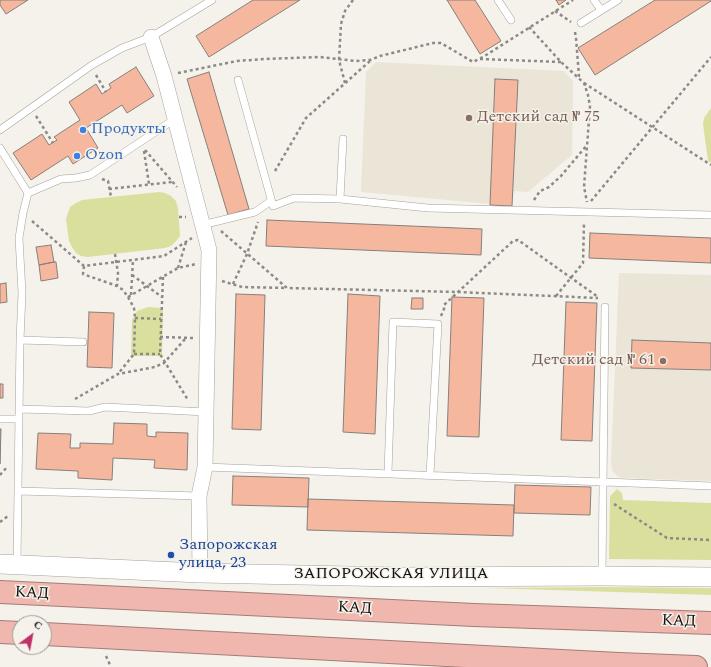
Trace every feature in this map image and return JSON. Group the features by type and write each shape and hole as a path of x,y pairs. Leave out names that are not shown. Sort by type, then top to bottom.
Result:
{"highway":[{"name":"КАД","path":"0,592 466,614 711,623"},
{"path":"0,632 12,633"},
{"path":"52,634 696,667"}],"street":[{"path":"151,37 164,76 197,204 206,226 209,250 208,338 200,411 205,467 199,496 200,573"},
{"name":"ЗАПОРОЖСКАЯ УЛИЦА","path":"8,565 200,573 400,577 711,577"}],"lane":[{"path":"0,130 90,66 122,48 151,37 212,0"},
{"path":"498,0 510,20"},
{"path":"594,0 601,10"},
{"path":"581,23 618,0"},
{"path":"238,80 273,206 294,198 340,199 428,208 711,215"},
{"path":"28,193 61,179 90,175 175,120"},
{"path":"340,199 343,139"},
{"path":"0,148 28,193 19,238 22,293 18,491 8,565"},
{"path":"206,226 255,212 271,201"},
{"path":"602,576 605,307"},
{"path":"388,473 393,322 438,324 430,475"},
{"path":"20,340 83,342"},
{"path":"19,409 89,411 105,407 200,411"},
{"path":"0,418 19,419"},
{"path":"205,467 711,486"},
{"path":"18,491 199,496"}],"path":[{"path":"345,83 339,60 341,24 345,11 354,0"},
{"path":"164,76 237,61 291,57 320,57 356,61 370,60 394,52 433,43 441,43 473,62 573,0"},
{"path":"555,11 573,23 581,23"},
{"path":"529,27 561,62 584,83 711,165"},
{"path":"574,31 576,38 578,78"},
{"path":"584,83 590,106 584,187 588,206 711,57"},
{"path":"480,59 561,62"},
{"path":"266,185 306,118 370,60"},
{"path":"90,66 106,92"},
{"path":"30,108 53,143"},
{"path":"136,144 144,149 188,201 197,204"},
{"path":"529,211 535,197 540,191 549,187 561,176 587,145"},
{"path":"144,149 149,184"},
{"path":"90,175 108,181 111,197"},
{"path":"109,189 172,182"},
{"path":"233,284 247,254 264,206"},
{"path":"23,213 84,266 164,256 186,242 206,226 247,254 288,288"},
{"path":"556,296 583,263 584,216"},
{"path":"438,324 444,309 444,305 513,241 518,240 598,298 605,307"},
{"path":"178,268 186,242"},
{"path":"115,254 117,262 118,286"},
{"path":"129,296 133,260"},
{"path":"129,296 178,268 209,260"},
{"path":"84,266 83,274 118,286 129,296 134,308 134,354 118,374"},
{"path":"132,275 162,297"},
{"path":"162,277 160,354 164,363 200,411"},
{"path":"209,277 242,287 458,292 598,298"},
{"path":"135,318 161,319"},
{"path":"160,337 208,338"},
{"path":"64,410 73,400 118,374 155,367 164,363 186,338"},
{"path":"134,354 160,354"},
{"path":"603,496 667,538 711,540"}],"shaded area":[{"name":"Детский сад № 75","path":"376,62 564,71 573,81 572,155 528,192 514,191 512,206 361,192 366,72"},
{"name":"Детский сад № 61","path":"619,273 711,275 711,481 622,478 616,475 612,470 611,462"}],"green space":[{"path":"711,108 711,163 708,161 703,124 704,118"},
{"path":"159,192 171,196 176,201 178,208 180,236 171,246 88,257 81,256 76,253 69,241 66,219 70,207 82,200"},
{"path":"148,307 163,308 162,356 131,356 132,320 137,311"},
{"path":"617,489 622,493 623,500 711,503 711,560 609,559 610,496"},
{"path":"487,588 711,588 711,595"}],"building":[{"path":"0,0 28,0 6,14 0,5"},
{"path":"253,0 300,0 209,57 196,36"},
{"path":"447,0 475,0 501,41 480,54"},
{"path":"556,0 566,0 559,5"},
{"path":"655,0 711,1 595,75 578,48"},
{"path":"136,67 154,96 127,113 122,105 86,128 98,148 73,164 68,156 31,180 13,153 42,134 49,145 57,140 54,137 80,120 69,102 96,84 102,94 111,88 109,84"},
{"path":"209,72 249,209 228,215 187,79"},
{"path":"495,79 518,80 512,206 490,205"},
{"path":"267,220 482,229 481,255 266,246"},
{"path":"590,233 711,238 711,263 589,258"},
{"path":"51,245 54,262 39,265 36,247"},
{"path":"56,262 58,278 41,281 39,265"},
{"path":"6,283 7,302 0,303 0,284"},
{"path":"236,294 265,295 261,430 232,429"},
{"path":"348,294 380,296 375,434 343,432"},
{"path":"452,297 484,298 479,437 447,436"},
{"path":"412,298 423,298 423,309 411,309"},
{"path":"566,302 597,303 592,441 561,440"},
{"path":"89,312 114,313 112,368 87,367"},
{"path":"632,340 711,343 711,370 631,368"},
{"path":"0,384 3,384 3,398 0,398"},
{"path":"114,423 147,424 147,436 156,437 156,432 188,433 187,470 154,468 155,460 113,458 112,480 78,478 78,471 36,469 38,433 71,434 70,448 80,448 80,443 113,444"},
{"path":"0,429 1,429 0,464"},
{"path":"233,476 309,478 308,507 232,505"},
{"path":"515,485 591,487 590,515 514,513"},
{"path":"308,499 514,505 513,536 307,530"}],"place":[{"name":"Детский сад № 75","path":"469,118"},
{"name":"Продукты","path":"83,130"},
{"name":"Ozon","path":"77,156"},
{"name":"Детский сад № 61","path":"663,361"},
{"name":"Запорожская улица, 23","path":"171,555"}]}
